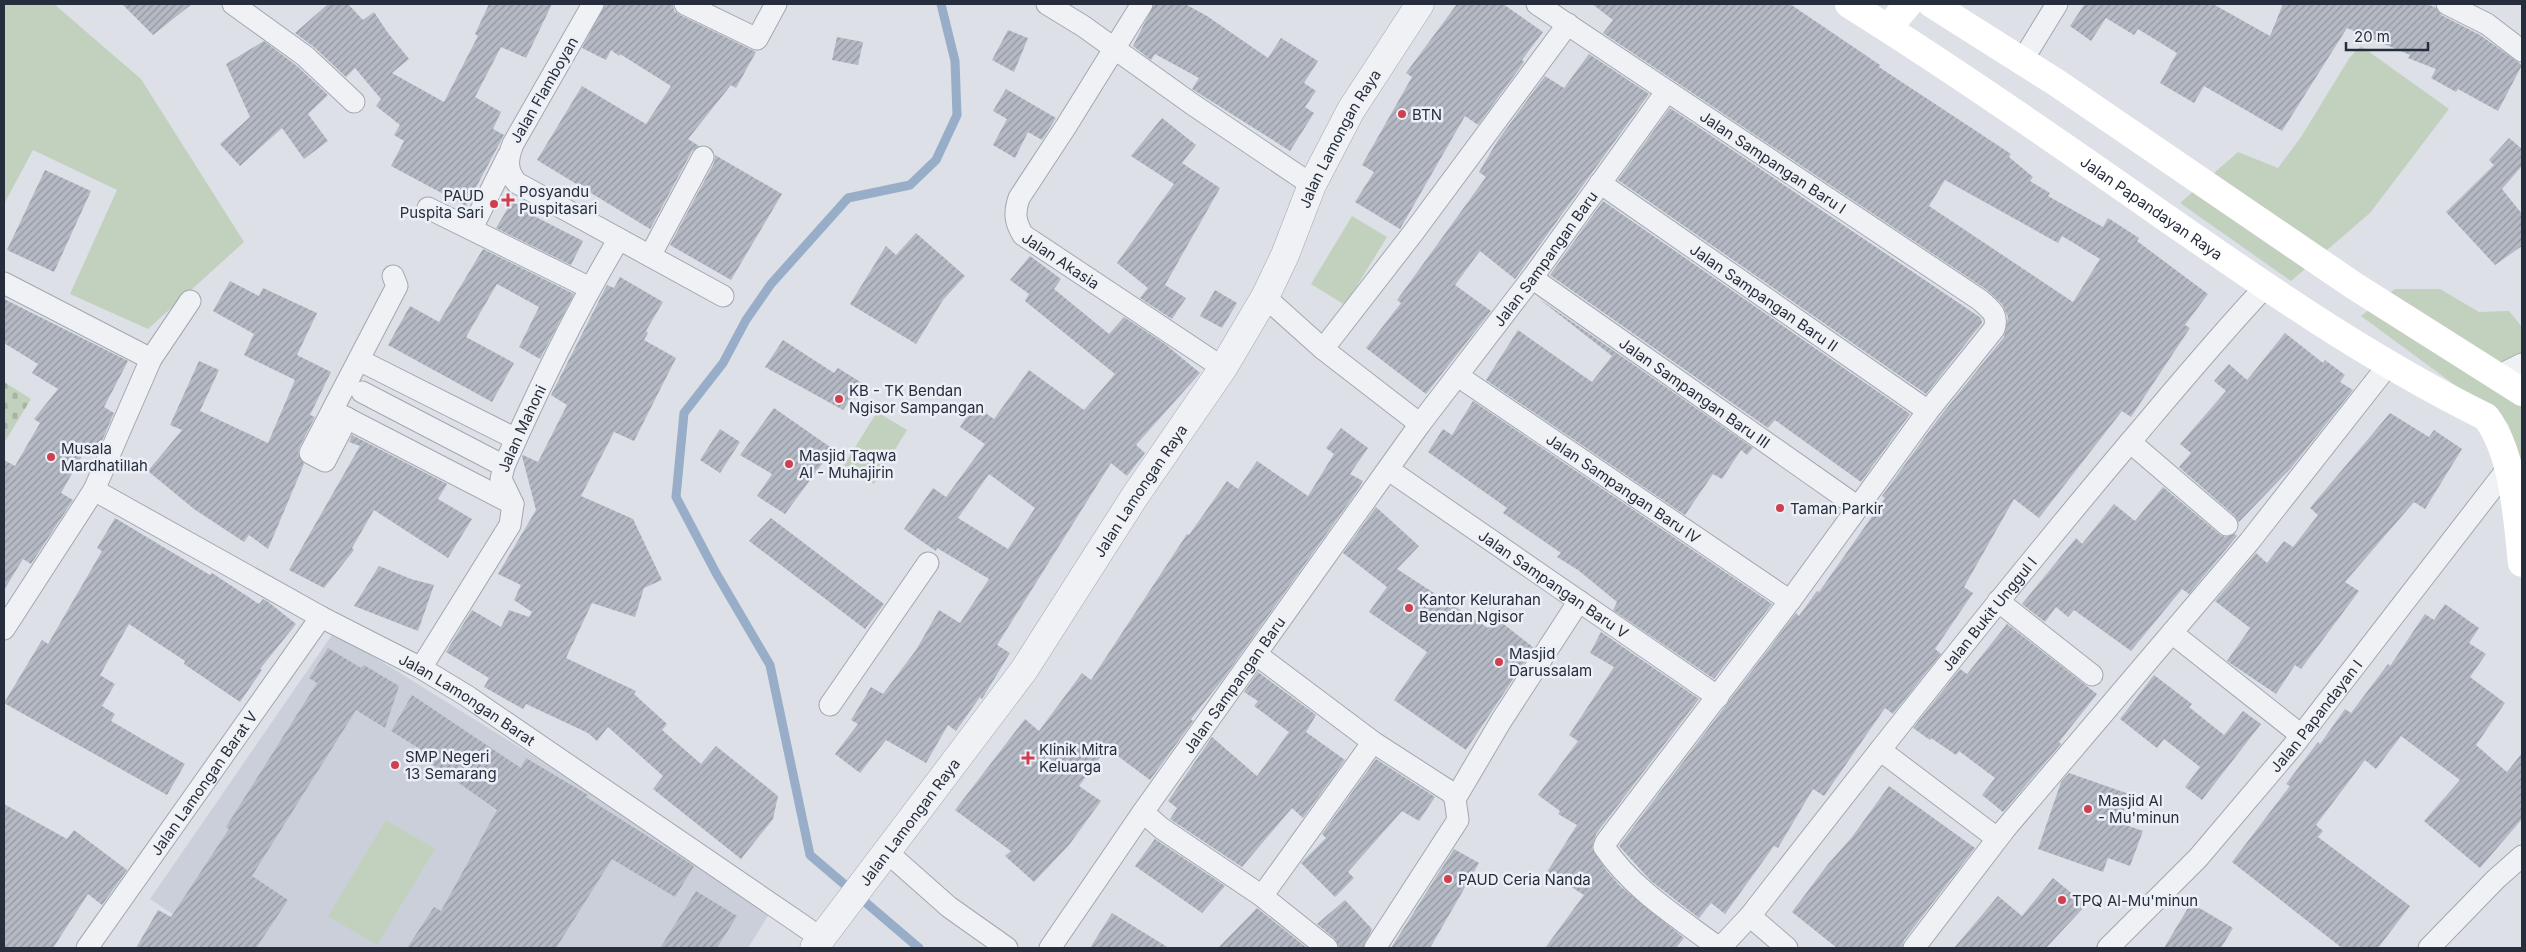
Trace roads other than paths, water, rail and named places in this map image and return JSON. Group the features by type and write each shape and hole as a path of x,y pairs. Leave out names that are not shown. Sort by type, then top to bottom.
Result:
{"main road":[{"name":"Jalan Papandayan Raya","path":"1849,4 1888,28 2120,185 2265,287 2390,364 2486,417 2496,430 2508,468 2517,514 2522,563"},
{"path":"1888,28 1908,4"},
{"path":"1932,4 2022,61 2354,285 2510,370 2522,392"}],"street":[{"path":"233,4 305,56 354,102"},
{"name":"Jalan Flamboyan","path":"594,4 508,156 510,176 517,183 723,296"},
{"path":"685,4 757,39 776,4"},
{"path":"1047,4 1083,26 1312,185"},
{"name":"Jalan Akasia","path":"1142,4 1019,198 1015,211 1016,225 1023,235 1223,368"},
{"name":"Jalan Lamongan Raya","path":"820,939 884,859 1024,670 1135,496 1223,368 1265,297 1285,255 1312,185 1351,110 1420,4"},
{"name":"Jalan Sampangan Baru I","path":"1537,4 1980,300 1994,312 1996,321 1994,329 1928,411"},
{"path":"2022,61 2057,4"},
{"path":"2447,4 2487,24 2522,51"},
{"path":"1323,349 1568,24"},
{"name":"Jalan Sampangan Baru","path":"1050,948 1143,812 1257,655 1420,424 1532,278 1667,91"},
{"path":"472,228 508,156"},
{"path":"650,256 703,157"},
{"name":"Jalan Sampangan Baru II","path":"1600,183 1928,411"},
{"path":"428,208 472,228 590,288"},
{"name":"Jalan Mahoni","path":"513,504 501,479 504,466 590,288 619,238"},
{"path":"393,276 397,286 359,360 340,414 513,504 510,525 420,668"},
{"name":"Jalan Sampangan Baru III","path":"1532,278 1858,507"},
{"path":"4,283 151,359"},
{"name":"Jalan Bukit Unggul I","path":"1720,948 1750,916 1998,601 2192,368 2265,287"},
{"path":"1265,297 1323,349 1420,424"},
{"path":"4,629 94,490 151,359 190,301"},
{"path":"359,360 516,439"},
{"path":"1914,948 2006,829 2250,542 2390,364"},
{"name":"Jalan Sampangan Baru IV","path":"1458,376 1790,602"},
{"path":"362,392 504,466"},
{"path":"1720,948 1640,888 1613,860 1604,847 1608,839 1790,602 1928,411"},
{"path":"2130,442 2227,525"},
{"name":"Jalan Papandayan I","path":"2108,948 2198,858 2302,735 2508,468"},
{"name":"Jalan Sampangan Baru V","path":"1389,470 1718,697"},
{"name":"Jalan Lamongan Barat","path":"94,490 320,618 420,668 467,696 820,939"},
{"path":"830,705 928,563"},
{"path":"1455,799 1501,721 1579,601"},
{"path":"1998,601 2092,676"},
{"name":"Jalan Lamongan Barat V","path":"87,948 320,618"},
{"path":"2172,633 2238,687 2302,735"},
{"path":"1257,655 1373,742 1452,793 1455,799 1458,820 1375,948"},
{"path":"1262,896 1373,742"},
{"path":"1880,750 1990,833"},
{"path":"1143,812 1160,828 1262,896 1327,948"},
{"path":"2429,948 2496,878 2522,856"},
{"path":"884,859 1007,948"},
{"path":"1750,916 1787,948"}],"waterway":[{"path":"919,948 810,855 770,665 716,573 676,497 684,413 723,363 746,320 771,284 848,198 910,185 936,160 957,115 955,61 941,4"}],"place":[{"name":"BTN","path":"1402,114"},
{"name":"Posyandu Puspitasari","path":"508,200"},
{"name":"PAUD Puspita Sari","path":"494,204"},
{"name":"KB - TK Bendan Ngisor Sampangan","path":"839,399"},
{"name":"Musala Mardhatillah","path":"51,457"},
{"name":"Masjid Taqwa Al - Muhajirin","path":"789,464"},
{"name":"Taman Parkir","path":"1780,508"},
{"name":"Kantor Kelurahan Bendan Ngisor","path":"1409,608"},
{"name":"Masjid Darussalam","path":"1499,662"},
{"name":"Klinik Mitra Keluarga","path":"1028,758"},
{"name":"SMP Negeri 13 Semarang","path":"395,765"},
{"name":"Masjid Al - Mu'minun","path":"2088,809"},
{"name":"PAUD Ceria Nanda","path":"1448,879"},
{"name":"TPQ Al-Mu'minun","path":"2062,900"}]}
